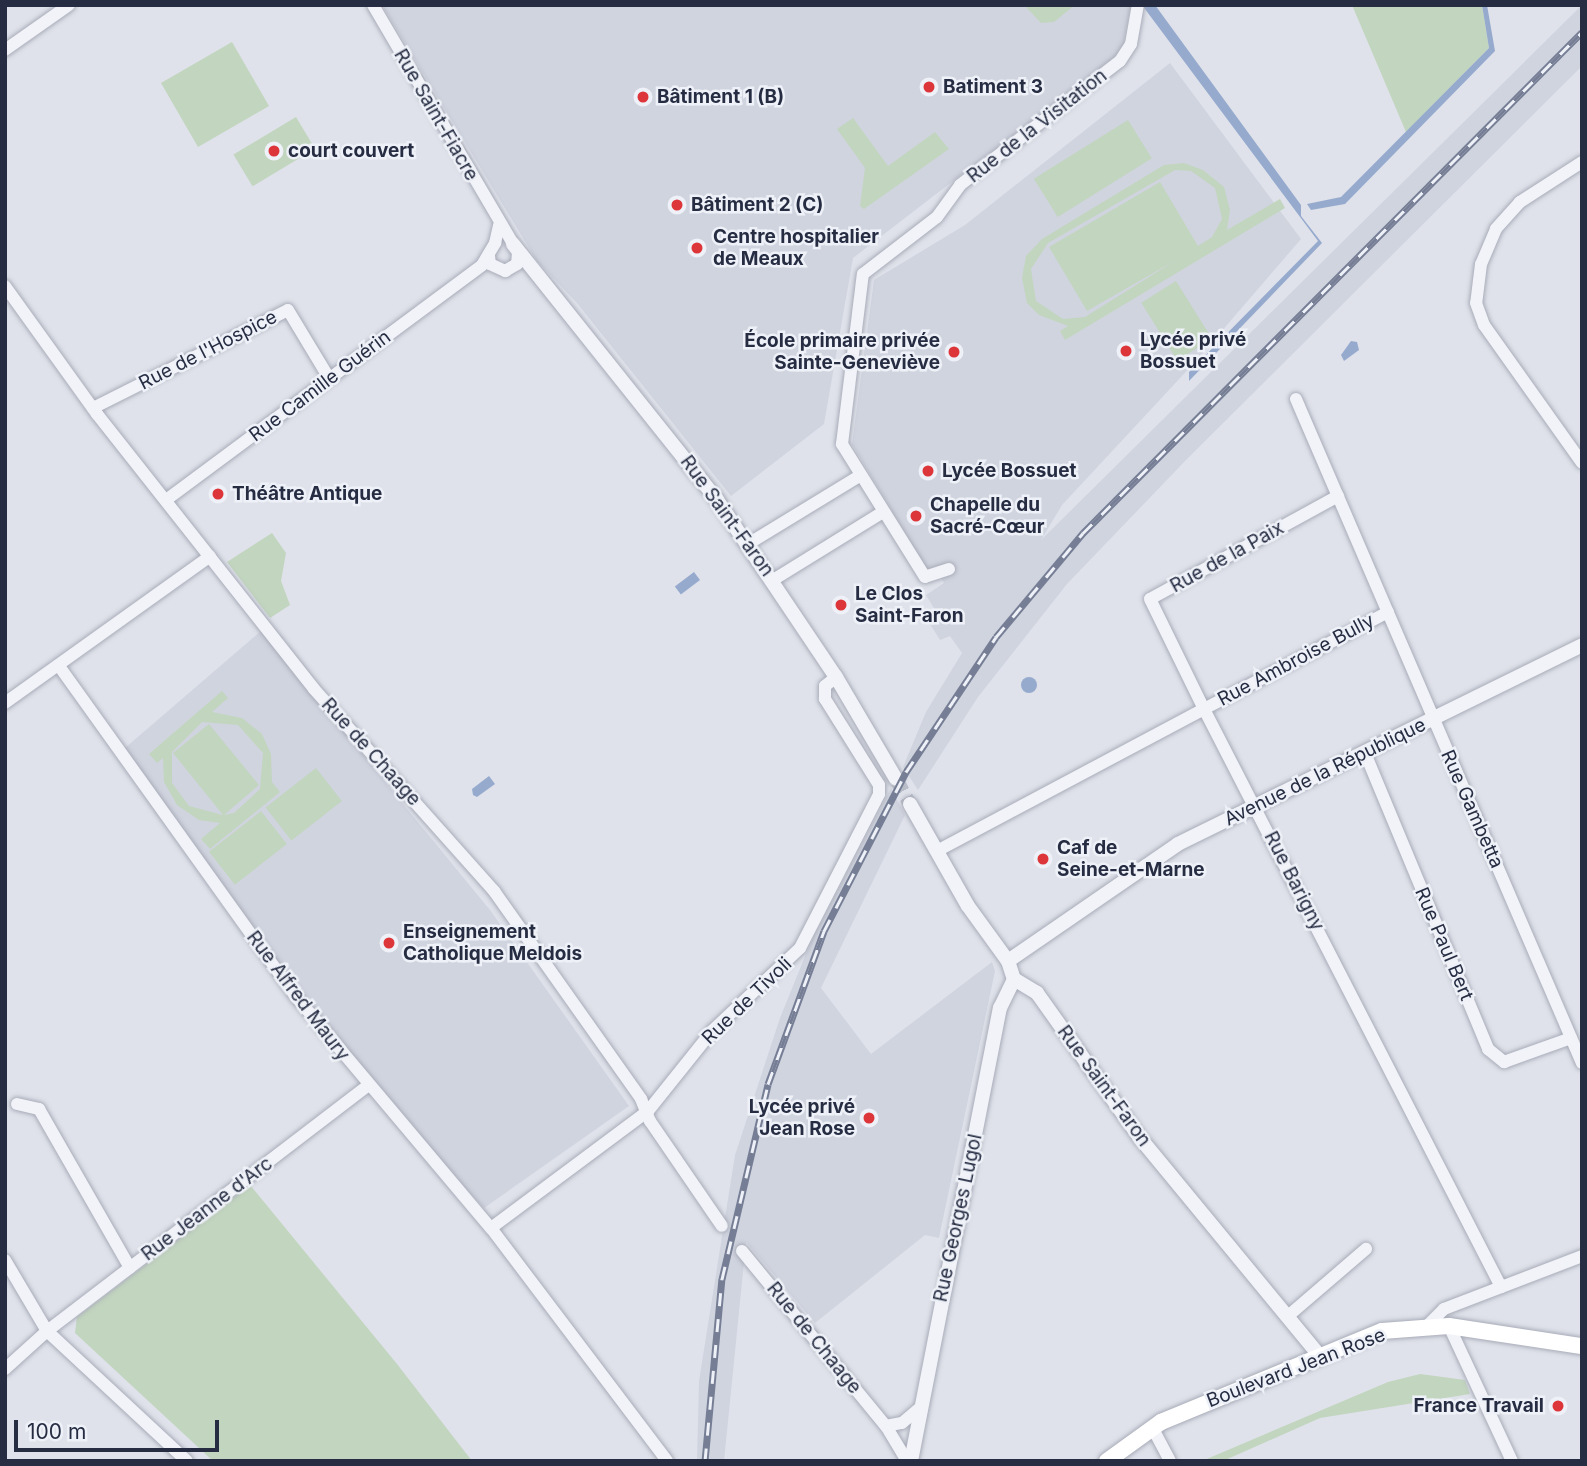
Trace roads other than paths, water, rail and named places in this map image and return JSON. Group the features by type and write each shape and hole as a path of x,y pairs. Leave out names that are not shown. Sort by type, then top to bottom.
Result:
{"main road":[{"name":"Boulevard Jean Rose","path":"1107,1461 1152,1427 1319,1355 1382,1331 1449,1326 1582,1346"}],"street":[{"path":"5,50 69,5"},
{"name":"Rue Saint-Fiacre","path":"373,5 499,225 516,248"},
{"name":"Rue de la Visitation","path":"949,569 925,577 842,444 863,274 937,217 960,185 1120,61 1131,44 1138,5"},
{"path":"1582,162 1520,202 1488,244 1476,303 1497,343 1582,463"},
{"path":"496,269 489,256 499,225"},
{"path":"495,243 516,248 512,269"},
{"name":"Rue Saint-Faron","path":"516,248 531,272 670,438 748,544 836,677 896,779"},
{"name":"Rue Camille Guérin","path":"166,500 474,271 489,256"},
{"path":"474,271 512,269 531,272"},
{"name":"Rue de Chaage","path":"5,286 93,408 314,689 494,891 648,1111 657,1133 722,1226"},
{"name":"Rue de l'Hospice","path":"93,408 288,310 330,378"},
{"name":"Rue Gambetta","path":"1296,399 1582,1063"},
{"path":"748,544 860,475"},
{"name":"Rue de la Paix","path":"1204,709 1150,599 1338,496"},
{"path":"773,580 883,512"},
{"path":"5,704 210,556"},
{"name":"Rue Ambroise Bully","path":"1204,709 1388,612"},
{"name":"Avenue de la République","path":"1008,961 1157,856 1582,645"},
{"name":"Rue Alfred Maury","path":"59,666 276,971 368,1086 491,1228 667,1461"},
{"name":"Rue de Tivoli","path":"491,1228 648,1111 712,1031 800,948 877,800 879,785 823,694 836,677"},
{"path":"937,851 1204,709"},
{"name":"Rue Barigny","path":"1204,709 1501,1287"},
{"name":"Rue Paul Bert","path":"1365,753 1489,1049 1504,1062 1571,1038"},
{"path":"910,804 968,906 1008,961 1014,979"},
{"name":"Rue Saint-Faron","path":"1014,979 1037,993 1140,1138 1319,1355"},
{"name":"Rue Georges Lugol","path":"909,1461 1000,1008 1014,979"},
{"name":"Rue Jeanne d'Arc","path":"5,1369 47,1331 368,1086"},
{"path":"17,1104 39,1109 130,1268"},
{"path":"1288,1316 1366,1249"},
{"name":"Rue de Chaage","path":"742,1251 887,1426 909,1461"},
{"path":"1427,1326 1444,1309 1582,1256"},
{"path":"5,1260 47,1331 187,1461"},
{"path":"1449,1326 1512,1461"},
{"path":"887,1426 902,1423 920,1407"},
{"path":"1152,1427 1166,1455"}],"water":[{"path":"1142,5 1155,5 1301,205 1301,216 1322,243 1189,381 1189,372 1318,241"},
{"path":"1482,5 1487,5 1495,51 1345,204 1311,210 1307,204 1341,197 1489,48"},
{"path":"1351,341 1357,342 1359,350 1344,361 1341,355"},
{"path":"694,572 700,580 681,594 675,586"},
{"path":"1026,677 1032,677 1037,685 1035,691 1026,693 1021,688 1021,682"},
{"path":"489,776 495,784 477,797 473,795 472,789"}],"tunnel":[{"path":"896,779 910,804"}],"railway":[{"path":"705,1461 722,1279 768,1084 824,931 906,772 996,637 1083,533 1582,32"}],"place":[{"name":"Batiment 3","path":"929,87"},
{"name":"Bâtiment 1 (B)","path":"643,97"},
{"name":"court couvert","path":"274,151"},
{"name":"Bâtiment 2 (C)","path":"677,205"},
{"name":"Centre hospitalier de Meaux","path":"697,248"},
{"name":"Lycée privé Bossuet","path":"1126,351"},
{"name":"École primaire privée Sainte-Geneviève","path":"954,352"},
{"name":"Lycée Bossuet","path":"928,471"},
{"name":"Théâtre Antique","path":"218,494"},
{"name":"Chapelle du Sacré-Cœur","path":"916,516"},
{"name":"Le Clos Saint-Faron","path":"841,605"},
{"name":"Caf de Seine-et-Marne","path":"1043,859"},
{"name":"Enseignement Catholique Meldois","path":"389,943"},
{"name":"Lycée privé Jean Rose","path":"869,1118"},
{"name":"France Travail","path":"1558,1406"}]}
